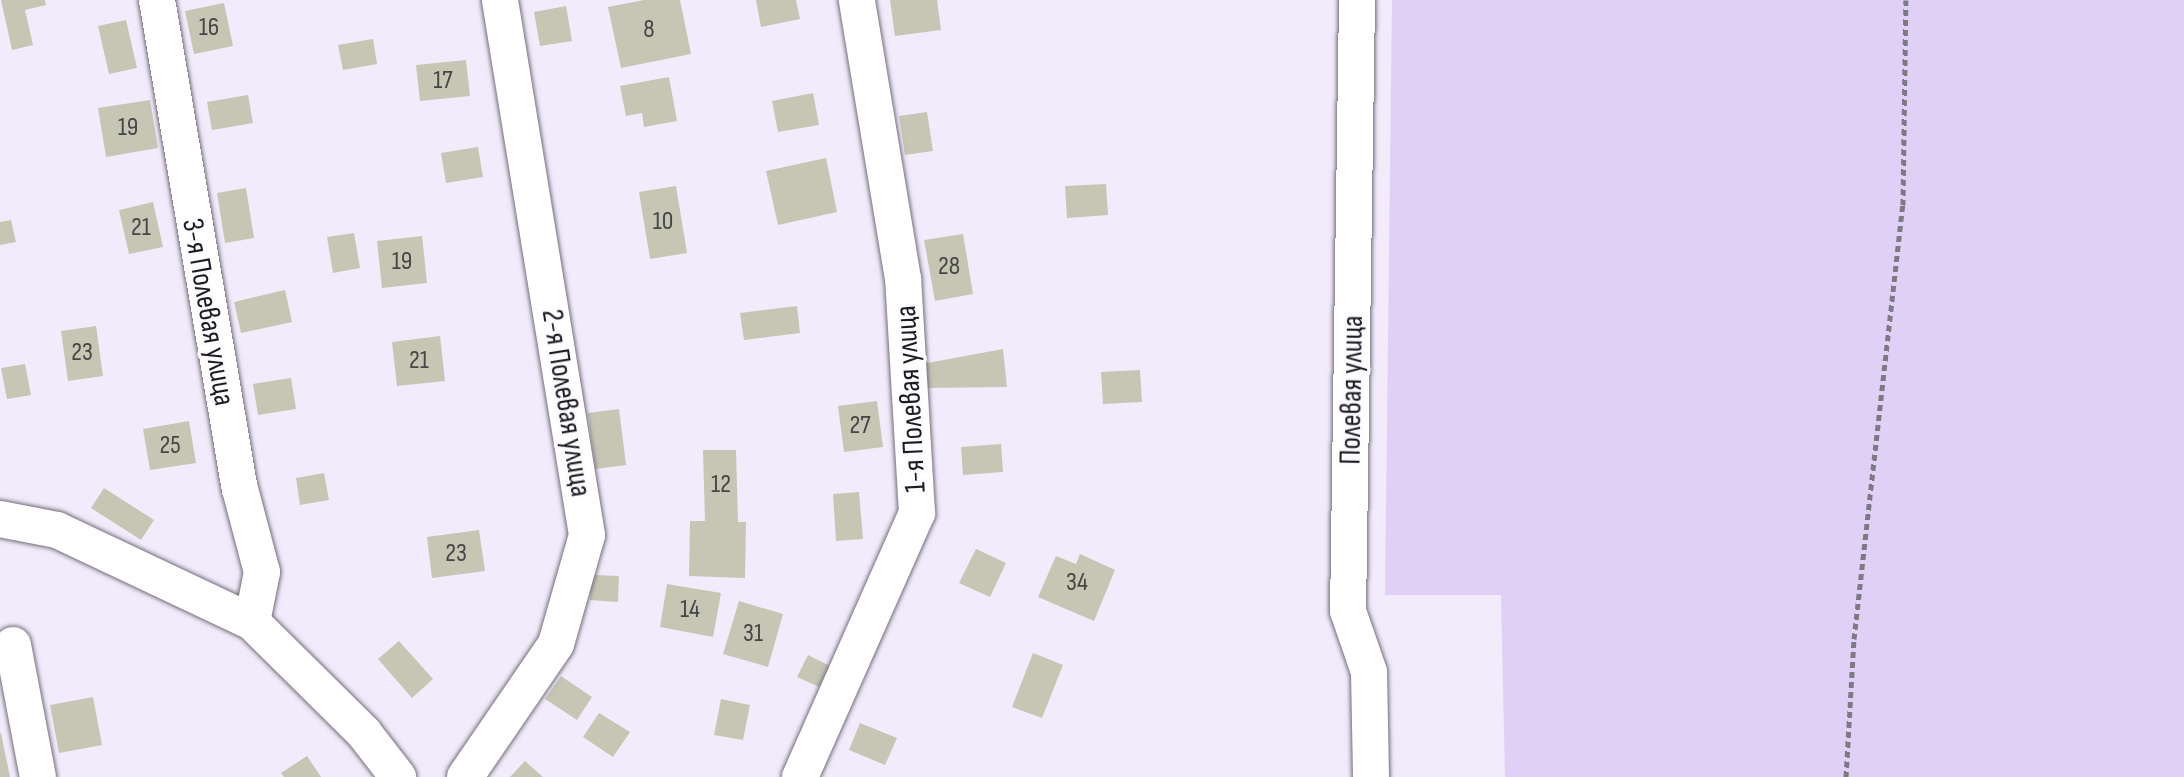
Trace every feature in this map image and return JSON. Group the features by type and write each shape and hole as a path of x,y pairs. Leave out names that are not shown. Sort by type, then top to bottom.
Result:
{"street":[{"name":"3-я Полевая улица","path":"157,0 240,489 262,572 252,622"},
{"name":"2-я Полевая улица","path":"465,777 556,644 587,535 500,0"},
{"name":"1-я Полевая улица","path":"800,777 917,513 903,279 857,0"},
{"name":"Полевая улица","path":"1357,0 1348,611 1369,672 1371,777"},
{"path":"0,519 57,530 252,622 364,733 398,777"},
{"path":"13,645 38,777"}],"path":[{"path":"1846,777 1854,639 1903,205 1906,0"}],"shaded area":[{"path":"1392,0 2184,0 2184,777 1505,777 1501,595 1385,595"}],"building":[{"path":"1,0 45,0 46,5 25,10 33,45 12,50"},
{"path":"644,0 680,0 691,54 621,68 608,7"},
{"path":"756,0 796,0 800,19 761,27"},
{"path":"890,0 937,0 941,30 895,36"},
{"path":"224,3 233,46 194,54 185,11"},
{"path":"566,6 572,41 540,46 534,12"},
{"path":"126,20 137,68 109,74 98,26"},
{"path":"373,39 377,64 343,70 338,45"},
{"path":"466,60 470,96 420,101 416,65"},
{"path":"669,77 677,121 644,127 642,113 626,116 620,86"},
{"path":"813,93 819,125 778,132 772,101"},
{"path":"248,95 253,123 212,130 207,102"},
{"path":"150,100 158,148 106,157 98,108"},
{"path":"927,112 933,151 905,155 899,116"},
{"path":"478,147 483,177 446,183 441,153"},
{"path":"826,158 837,212 778,225 766,171"},
{"path":"1106,184 1108,215 1067,218 1065,186"},
{"path":"676,186 687,253 650,259 639,192"},
{"path":"246,188 254,238 225,243 217,193"},
{"path":"153,202 163,247 129,254 119,210"},
{"path":"11,220 16,242 0,245 0,222"},
{"path":"354,233 360,268 333,273 327,237"},
{"path":"963,234 973,294 935,301 924,240"},
{"path":"422,236 427,283 382,288 377,241"},
{"path":"285,290 292,322 241,333 234,302"},
{"path":"797,306 800,333 744,340 740,313"},
{"path":"96,326 103,376 68,381 61,331"},
{"path":"440,336 445,381 397,386 392,342"},
{"path":"1003,349 1007,387 925,388 922,364"},
{"path":"25,364 31,395 7,399 1,368"},
{"path":"1140,370 1142,402 1103,404 1101,372"},
{"path":"291,378 296,409 258,415 253,384"},
{"path":"877,401 883,447 844,452 838,406"},
{"path":"619,409 626,465 595,469 588,413"},
{"path":"189,421 196,463 150,470 143,429"},
{"path":"1001,444 1003,472 963,475 961,447"},
{"path":"703,450 736,450 738,522 746,522 745,578 689,576 690,521 705,521"},
{"path":"324,473 329,500 300,505 296,478"},
{"path":"104,488 154,520 141,540 91,508"},
{"path":"859,492 863,539 836,541 833,494"},
{"path":"479,530 485,571 432,578 427,537"},
{"path":"976,549 1006,563 990,597 959,583"},
{"path":"1080,554 1115,570 1094,621 1038,597 1056,556 1076,564"},
{"path":"592,575 619,576 618,602 590,600"},
{"path":"667,584 721,593 713,637 660,627"},
{"path":"739,601 783,614 768,667 723,654"},
{"path":"399,641 433,679 412,698 378,659"},
{"path":"1033,653 1063,665 1042,718 1012,707"},
{"path":"808,655 830,666 819,687 797,677"},
{"path":"561,676 592,697 577,720 545,699"},
{"path":"93,697 102,745 59,753 50,705"},
{"path":"721,699 750,705 743,740 714,735"},
{"path":"599,713 630,732 613,757 583,737"},
{"path":"860,723 897,738 885,765 849,750"},
{"path":"1,733 10,777 0,777"},
{"path":"307,756 321,777 284,777 281,773"},
{"path":"525,761 543,777 510,777"}]}
